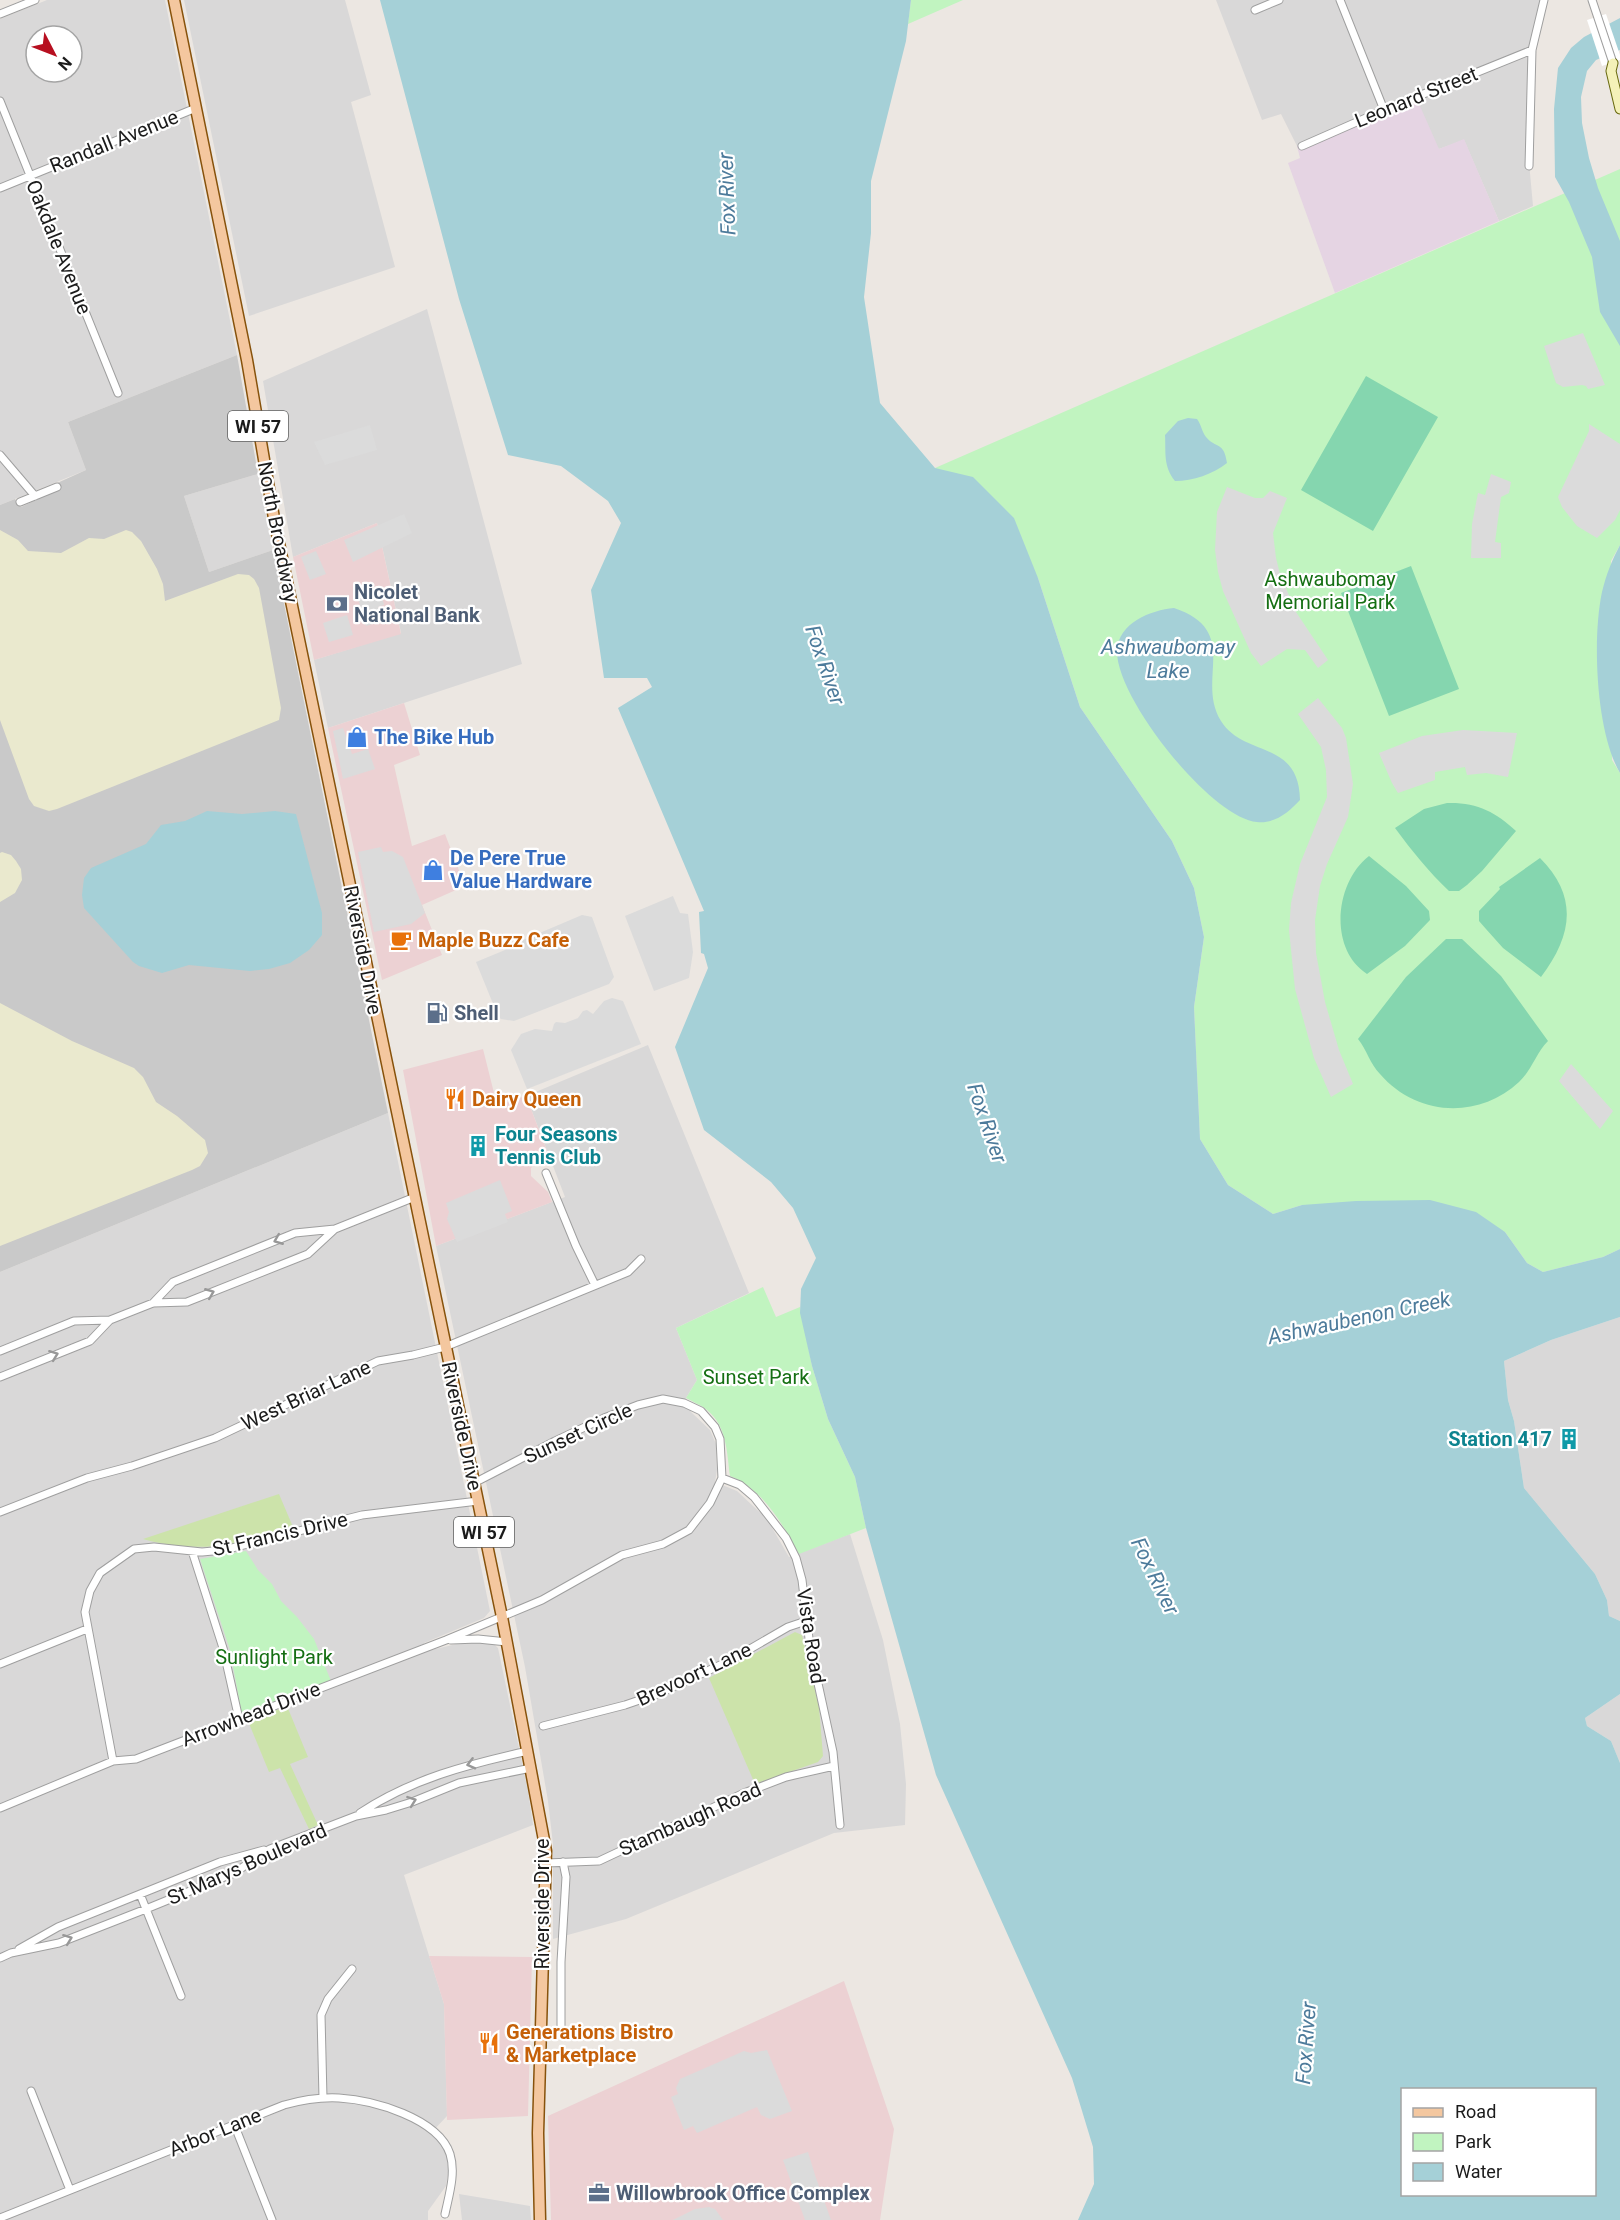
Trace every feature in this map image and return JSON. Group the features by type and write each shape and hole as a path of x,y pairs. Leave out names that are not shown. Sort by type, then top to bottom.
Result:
{"main road":[{"name":"North Broadway","path":"174,0 247,360 275,524 343,852"},
{"name":"Riverside Drive","path":"343,852 502,1617 546,1851 538,2133 540,2220"}],"street":[{"path":"0,14 33,0"},
{"path":"1255,10 1279,0"},
{"path":"1340,0 1384,110"},
{"path":"1529,166 1532,50 1544,0"},
{"path":"1592,0 1613,63 1620,74"},
{"name":"Leonard Street","path":"1302,146 1532,50"},
{"path":"1613,63 1611,71 1620,109"},
{"name":"Oakdale Avenue","path":"0,101 118,393"},
{"name":"Randall Avenue","path":"0,188 196,108"},
{"path":"0,455 34,496"},
{"path":"20,502 57,487"},
{"path":"546,1173 595,1285"},
{"path":"153,1303 173,1282 295,1233 335,1229 415,1197"},
{"path":"0,1351 74,1321 110,1320 153,1303 187,1302 308,1254 335,1229"},
{"name":"West Briar Lane","path":"0,1512 87,1478 132,1466 214,1438 378,1361 445,1347 628,1272 640,1259"},
{"path":"0,1377 90,1341 110,1320"},
{"name":"Sunset Circle","path":"474,1483 604,1418 638,1405 663,1400 693,1406 701,1411 715,1427 720,1439 722,1478 710,1503 689,1530 663,1544 622,1555 542,1600 502,1617"},
{"name":"Vista Road","path":"722,1478 740,1485 754,1497 786,1538 796,1558 802,1580 806,1621 834,1766 840,1825"},
{"name":"St Francis Drive","path":"113,1761 85,1612 90,1591 100,1573 117,1560 134,1548 224,1550 362,1515 478,1501"},
{"path":"192,1551 223,1648 239,1719"},
{"name":"Arrowhead Drive","path":"0,1808 113,1761 136,1759 446,1641 502,1617"},
{"name":"Brevoort Lane","path":"543,1726 625,1705 660,1693 731,1660 788,1627 806,1621"},
{"path":"0,1664 87,1629"},
{"path":"446,1641 478,1639 507,1642"},
{"path":"356,1816 380,1800 449,1770 528,1751"},
{"name":"Stambaugh Road","path":"546,1863 599,1861 744,1793 786,1777 834,1766"},
{"name":"St Marys Boulevard","path":"0,1958 12,1953 59,1943 146,1909 234,1873 270,1849 356,1816 403,1805 459,1783 531,1768"},
{"path":"12,1953 58,1927 220,1862 270,1849"},
{"path":"561,2027 561,1962 566,1877 563,1862"},
{"path":"140,1894 181,1996"},
{"path":"323,2098 321,2015 328,1999 352,1969"},
{"path":"32,2091 70,2190"},
{"name":"Arbor Lane","path":"0,2218 284,2105 323,2098 357,2100 375,2104 423,2123 434,2130 446,2145 452,2163 446,2214"},
{"path":"234,2124 272,2220"}],"shaded area":[{"path":"47,0 165,0 237,355 68,422 86,470 0,505 0,19"},
{"path":"184,0 345,0 371,95 351,102 395,267 249,316"},
{"path":"1216,0 1544,0 1532,50 1528,151 1533,206 1499,221 1464,140 1439,149 1384,110 1297,146 1281,114 1262,120"},
{"path":"1416,97 1439,149 1464,139 1499,221 1335,293 1288,163 1300,158 1297,146"},
{"path":"427,309 522,664 328,728 314,660 401,633 377,523 293,557 263,381"},
{"path":"1583,333 1605,385 1588,389 1582,385 1563,387 1556,383 1544,346"},
{"path":"237,355 258,474 184,496 209,572 273,550 388,1113 0,1272 0,505 15,499 21,507 58,490 55,484 86,470 68,422"},
{"path":"1589,424 1620,444 1620,510 1615,520 1597,538 1577,526 1562,507 1558,497 1589,431"},
{"path":"370,425 377,450 325,465 314,442"},
{"path":"258,474 273,550 209,572 184,496"},
{"path":"1491,474 1511,482 1509,493 1501,497 1495,542 1501,543 1501,558 1471,558 1472,524 1478,493 1485,495"},
{"path":"1227,487 1255,498 1263,498 1270,491 1287,498 1273,533 1276,558 1280,574 1296,612 1328,660 1318,668 1305,650 1287,649 1261,666 1251,653 1223,591 1218,572 1215,550 1217,512"},
{"path":"404,514 412,533 353,562 344,540"},
{"path":"377,523 401,634 314,660 293,557"},
{"path":"316,551 326,574 310,580 301,557"},
{"path":"380,588 384,605 378,607 382,621 366,626 357,595"},
{"path":"347,615 353,635 329,642 323,623"},
{"path":"1318,698 1342,728 1346,738 1353,784 1348,817 1320,886 1315,920 1316,953 1325,1002 1339,1050 1353,1084 1331,1097 1314,1058 1295,989 1289,930 1291,903 1300,864 1327,797 1326,770 1321,747 1298,714"},
{"path":"404,703 420,755 394,765 412,846 445,834 465,886 422,905 442,955 382,980 328,728"},
{"path":"343,728 352,754 368,749 375,769 343,779 333,731"},
{"path":"1463,730 1517,733 1508,777 1486,773 1467,775 1465,767 1435,772 1435,780 1398,793 1379,753 1422,736"},
{"path":"381,847 383,852 392,851 403,857 425,913 411,924 374,932 358,852"},
{"path":"673,896 680,913 688,914 693,952 689,978 654,991 625,916"},
{"path":"582,915 592,917 614,977 609,984 514,1021 501,1019 476,962"},
{"path":"612,998 623,1001 641,1044 527,1089 511,1050 521,1034 535,1029 552,1031 556,1022 565,1023 578,1018 583,1011 587,1010 593,1014 604,1001"},
{"path":"648,1045 749,1293 676,1328 697,1380 686,1398 691,1412 710,1430 716,1444 715,1482 737,1491 767,1519 789,1557 850,1534 883,1640 900,1724 906,1784 905,1825 834,1833 626,1919 553,1939 553,1844 548,1801 525,1667 436,1246 565,1197 526,1096"},
{"path":"483,1049 497,1105 526,1096 549,1156 539,1159 531,1168 531,1176 548,1192 552,1202 436,1246 403,1070"},
{"path":"1571,1064 1613,1111 1600,1129 1559,1081"},
{"path":"388,1113 490,1611 484,1618 424,1643 427,1651 465,1642 493,1643 498,1648 533,1825 404,1875 444,2004 447,2116 431,2133 446,2149 449,2167 446,2186 428,2211 428,2220 0,2220 0,1272"},
{"path":"500,1180 512,1211 505,1214 508,1222 457,1242 447,1219 449,1212 446,1203"},
{"path":"1620,1317 1620,1621 1609,1616 1607,1600 1595,1574 1524,1488 1514,1421 1508,1400 1504,1361 1551,1340"},
{"path":"1620,1694 1620,1763 1611,1741 1587,1726 1585,1718"},
{"path":"429,1956 532,1957 528,2116 447,2120 444,2004"},
{"path":"844,1981 894,2129 880,2220 551,2220 548,2116"},
{"path":"767,2050 792,2111 770,2119 761,2115 757,2107 697,2133 693,2126 684,2130 671,2097 678,2094 676,2088 680,2079 744,2051 751,2053"},
{"path":"808,2152 831,2220 805,2220 783,2160"},
{"path":"459,2194 530,2206 531,2220 462,2220"},
{"path":"709,2207 715,2209 723,2220 673,2220 695,2209"}],"green space":[{"path":"911,0 963,0 908,24"},
{"name":"Ashwaubomay Memorial Park","path":"1620,169 1620,545 1611,561 1612,760 1620,773 1620,1249 1603,1257 1543,1272 1527,1263 1505,1232 1302,1205 1273,1214 1228,1185 1200,1139 1194,1007 1204,937 1194,888 1172,841 1080,707 1038,578 935,468"},
{"path":"1366,376 1438,417 1373,531 1301,490"},
{"path":"0,530 18,540 28,551 61,553 89,538 104,539 126,530 132,532 141,541 157,569 163,584 165,601 238,574 249,575 259,588 281,708 279,720 57,809 49,811 34,806 29,799 0,720"},
{"path":"1411,566 1459,689 1389,716 1341,593"},
{"path":"1447,803 1476,806 1501,818 1516,831 1482,871 1459,891 1449,891 1395,828 1424,809"},
{"path":"0,853 11,855 16,861 21,869 22,880 15,893 0,902"},
{"path":"1369,856 1406,886 1429,911 1430,920 1405,946 1367,974 1354,963 1346,949 1341,915 1343,898 1349,882"},
{"path":"1540,858 1561,887 1566,902 1567,917 1565,932 1559,947 1541,977 1503,948 1479,921 1479,911 1500,889 1499,887"},
{"path":"1446,939 1462,939 1501,976 1548,1041 1519,1082 1503,1094 1485,1103 1466,1107 1448,1108 1429,1105 1395,1088 1377,1070 1358,1039 1406,977"},
{"path":"0,1003 72,1041 134,1068 143,1077 156,1102 177,1116 205,1140 208,1153 200,1166 0,1246"},
{"name":"Sunset Park","path":"763,1287 776,1317 800,1307 812,1366 828,1419 855,1477 866,1528 799,1554 771,1509 752,1490 730,1476 725,1440 714,1416 705,1408 686,1398 697,1380 676,1328"},
{"path":"279,1494 293,1527 274,1534 237,1543 200,1547 163,1544 143,1539"},
{"name":"Sunlight Park","path":"246,1551 258,1570 272,1584 281,1601 314,1639 331,1681 242,1715 230,1650 200,1559"},
{"path":"795,1632 802,1635 819,1707 823,1756 818,1762 755,1784 709,1678"},
{"path":"287,1706 308,1757 290,1764 318,1825 309,1829 280,1768 269,1772 248,1721"}],"water":[{"path":"380,0 911,0 906,41 871,181 871,233 864,297 880,403 935,468 973,477 1014,518 1038,578 1080,707 1172,841 1194,888 1204,937 1194,1007 1200,1139 1228,1185 1273,1214 1302,1205 1356,1201 1430,1200 1476,1212 1505,1232 1527,1263 1543,1272 1603,1257 1620,1249 1620,1317 1551,1340 1504,1361 1508,1400 1514,1421 1524,1488 1595,1574 1607,1600 1609,1616 1620,1621 1620,1694 1585,1718 1587,1726 1611,1741 1620,1763 1620,2220 1078,2220 1094,2184 1093,2147 1072,2078 936,1775 866,1528 855,1477 828,1419 812,1366 800,1313 801,1289 816,1258 793,1208 771,1182 704,1130 675,1047 708,968 704,954 701,953 699,912 704,911 618,708 652,687 647,678 604,678 591,590 621,523 608,501 561,466 508,455 459,299"},
{"path":"1620,18 1620,50 1596,60 1587,71 1581,97 1582,123 1589,158 1598,188 1620,241 1620,346 1600,312 1592,257 1569,202 1555,177 1554,109 1558,68 1571,48 1584,37"},
{"path":"1188,418 1197,419 1206,437 1222,448 1227,463 1202,476 1175,481 1167,465 1165,435 1178,421"},
{"path":"1620,545 1620,773 1612,755 1601,710 1597,634 1602,592"},
{"name":"Ashwaubomay Lake","path":"1174,608 1194,618 1206,629 1212,643 1212,689 1214,705 1221,721 1231,733 1281,758 1290,767 1297,781 1300,800 1276,819 1257,822 1238,815 1216,800 1192,779 1169,753 1132,697 1121,672 1117,651 1119,641 1129,626 1137,620 1146,615"},
{"path":"207,811 242,814 275,811 296,814 322,913 322,935 309,950 290,963 250,971 189,965 162,973 133,962 84,908 82,895 84,878 91,868 146,844 161,825 185,821"}],"pier":[{"path":"1606,14 1620,60 1602,66 1587,20"}],"place":[{"name":"Nicolet National Bank","path":"337,604"},
{"name":"The Bike Hub","path":"357,737"},
{"name":"De Pere True Value Hardware","path":"433,870"},
{"name":"Maple Buzz Cafe","path":"401,940"},
{"name":"Shell","path":"437,1013"},
{"name":"Dairy Queen","path":"455,1099"},
{"name":"Four Seasons Tennis Club","path":"478,1146"},
{"name":"Station 417","path":"1569,1439"},
{"name":"Generations Bistro & Marketplace","path":"489,2043"},
{"name":"Willowbrook Office Complex","path":"599,2193"}],"water label":[{"name":"Fox River","path":"727,194"},
{"name":"Fox River","path":"825,665"},
{"name":"Fox River","path":"987,1123"},
{"name":"Ashwaubenon Creek","path":"1359,1318"},
{"name":"Fox River","path":"1155,1576"},
{"name":"Fox River","path":"1306,2043"}]}
